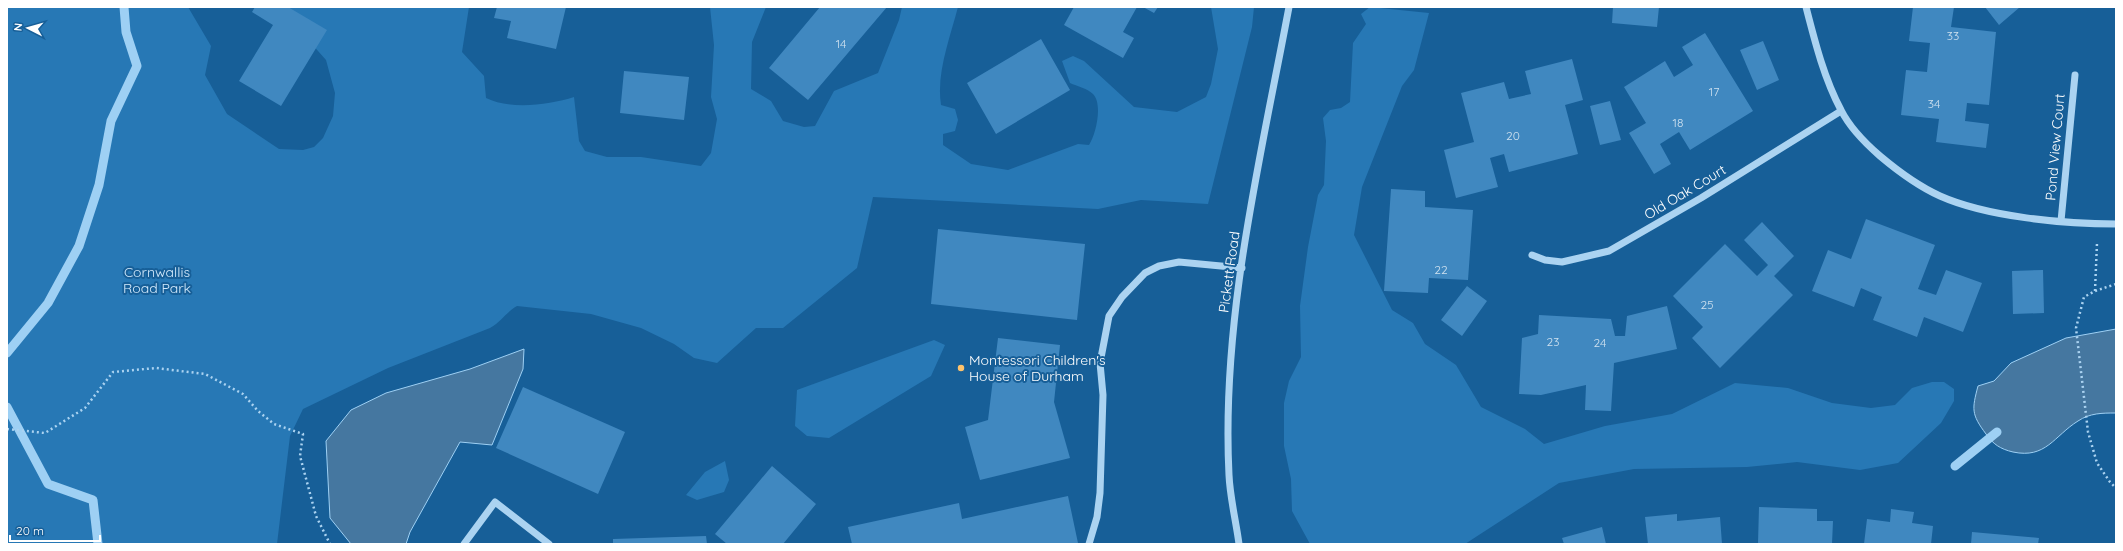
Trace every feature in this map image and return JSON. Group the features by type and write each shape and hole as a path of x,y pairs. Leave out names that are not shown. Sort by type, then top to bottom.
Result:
{"street":[{"name":"Pickett Road","path":"1239,544 1229,476 1228,375 1242,268 1255,186 1289,7"},
{"path":"1806,7 1819,55 1841,111 1863,141 1899,172 1920,186 1942,196 1990,211 2062,221 2116,224"},
{"name":"Pond View Court","path":"2062,221 2075,75"},
{"name":"Old Oak Court","path":"1532,254 1545,260 1562,262 1609,251 1701,198 1841,111"},
{"path":"1089,544 1097,517 1100,493 1103,395 1100,363 1109,316 1122,297 1145,273 1159,266 1179,262 1242,268"},
{"path":"464,544 495,502 549,544"}],"path":[{"path":"2095,290 2097,241"},
{"path":"2116,284 2095,290 2084,298 2076,328 2088,432 2097,463 2116,488"},
{"path":"7,429 45,433 85,408 113,372 156,368 204,374 243,394 258,411 274,424 303,434 300,456 316,516 330,544"}],"green space":[{"name":"Cornwallis Road Park","path":"7,7 188,7 211,46 205,75 227,114 279,149 303,150 314,147 323,138 333,116 335,93 326,60 279,7 469,7 462,52 484,76 486,98 506,104 530,105 574,97 579,141 585,151 607,157 641,157 701,166 711,153 717,119 711,97 714,45 710,7 766,7 752,42 751,89 771,101 783,121 804,127 815,126 834,91 878,73 899,20 902,7 958,7 942,68 940,93 941,105 955,109 958,120 955,131 943,134 943,145 971,164 1008,170 1078,144 1089,145 1092,140 1098,112 1096,99 1093,94 1070,83 1062,61 1073,56 1084,61 1134,107 1177,112 1206,97 1211,84 1218,49 1211,7 1254,7 1252,27 1208,204 1141,200 1098,209 873,197 857,268 783,328 756,328 717,363 694,358 674,344 641,328 591,314 517,306 490,328 388,368 303,409 290,436 277,544 7,544"},
{"path":"1370,7 1429,13 1414,70 1402,86 1362,187 1354,235 1392,310 1413,323 1425,344 1456,365 1481,407 1525,429 1544,444 1605,426 1672,414 1735,383 1788,388 1832,403 1871,408 1895,405 1912,388 1932,382 1944,382 1954,389 1954,401 1941,423 1898,463 1860,470 1797,462 1747,467 1634,469 1559,483 1465,544 1310,544 1292,511 1291,479 1284,446 1284,403 1289,381 1301,357 1300,306 1308,247 1318,195 1324,185 1326,141 1323,118 1330,110 1341,108 1350,102 1353,43 1366,24 1361,14"},
{"path":"934,340 945,345 931,376 829,438 807,436 795,426 797,390"},
{"path":"725,461 729,480 724,492 697,500 686,495 705,472"}],"shaded area":[{"path":"2116,329 2116,413 2087,416 2070,427 2049,445 2034,452 2024,453 2008,451 1997,446 1989,438 1975,416 1974,406 1978,386 1994,381 2011,363 2066,338"},
{"path":"524,349 523,369 492,445 460,442 410,532 406,544 351,544 330,518 326,441 351,410 386,393 470,369"}],"building":[{"path":"255,7 288,7 327,30 281,106 239,81 273,25 252,12"},
{"path":"497,7 566,7 556,49 507,38 511,21 494,18"},
{"path":"820,7 887,7 808,100 769,68"},
{"path":"1074,7 1137,7 1123,32 1134,38 1123,58 1064,25"},
{"path":"1143,7 1158,7 1154,13"},
{"path":"1613,7 1659,7 1657,27 1612,23"},
{"path":"1913,7 1954,7 1951,27 1996,32 1989,105 1967,103 1965,121 1989,124 1986,148 1936,142 1939,119 1901,115 1906,70 1927,72 1930,43 1909,41"},
{"path":"1985,7 2020,7 1999,25"},
{"path":"1705,33 1753,111 1690,150 1679,132 1660,144 1671,164 1654,174 1629,133 1646,123 1624,87 1665,61 1674,77 1693,65 1682,47"},
{"path":"1041,39 1070,90 996,134 967,83"},
{"path":"1763,41 1779,80 1757,90 1740,50"},
{"path":"1572,59 1583,100 1565,105 1578,154 1509,172 1504,154 1490,158 1498,187 1456,198 1444,150 1474,142 1461,93 1504,82 1509,99 1531,94 1525,71"},
{"path":"624,71 689,77 684,120 620,113"},
{"path":"1610,101 1621,140 1600,145 1590,106"},
{"path":"1391,189 1425,191 1425,207 1473,210 1468,280 1429,278 1428,293 1384,291"},
{"path":"1866,219 1935,245 1918,289 1936,295 1946,270 1982,283 1963,332 1924,317 1917,337 1873,320 1882,297 1861,288 1854,307 1812,291 1828,250 1851,259"},
{"path":"1762,222 1794,256 1774,276 1793,295 1720,368 1692,338 1703,327 1673,296 1725,244 1757,276 1768,265 1744,240"},
{"path":"938,229 1085,244 1077,320 931,304"},
{"path":"2043,270 2044,313 2013,314 2012,271"},
{"path":"1467,286 1487,301 1462,336 1441,320"},
{"path":"1667,306 1677,349 1614,363 1611,411 1585,410 1586,385 1541,395 1519,394 1522,338 1538,334 1539,315 1611,319 1615,336 1625,336 1627,316"},
{"path":"998,338 1060,345 1054,402 1070,458 980,480 965,427 988,420"},
{"path":"523,387 625,432 598,494 496,448"},
{"path":"772,466 816,504 783,544 727,544 715,534"},
{"path":"1068,496 1078,543 1073,544 852,544 848,527 959,503 962,519"},
{"path":"1759,507 1817,509 1817,521 1833,521 1832,544 1758,544"},
{"path":"1891,509 1914,512 1912,523 1933,526 1931,544 1864,544 1867,519 1890,522"},
{"path":"1677,514 1677,521 1720,517 1722,544 1648,544 1645,517"},
{"path":"1602,527 1606,544 1564,544 1562,538"},
{"path":"1972,532 2039,538 2038,544 1971,544"},
{"path":"706,536 707,544 613,544 613,539"}],"waterway":[{"path":"7,353 48,303 79,246 99,185 111,121 137,66 126,32 124,7"},
{"path":"7,407 48,484 93,500 98,544"},
{"path":"1955,466 1997,432"}],"place":[{"name":"Montessori Children's House of Durham","path":"961,368"}]}
